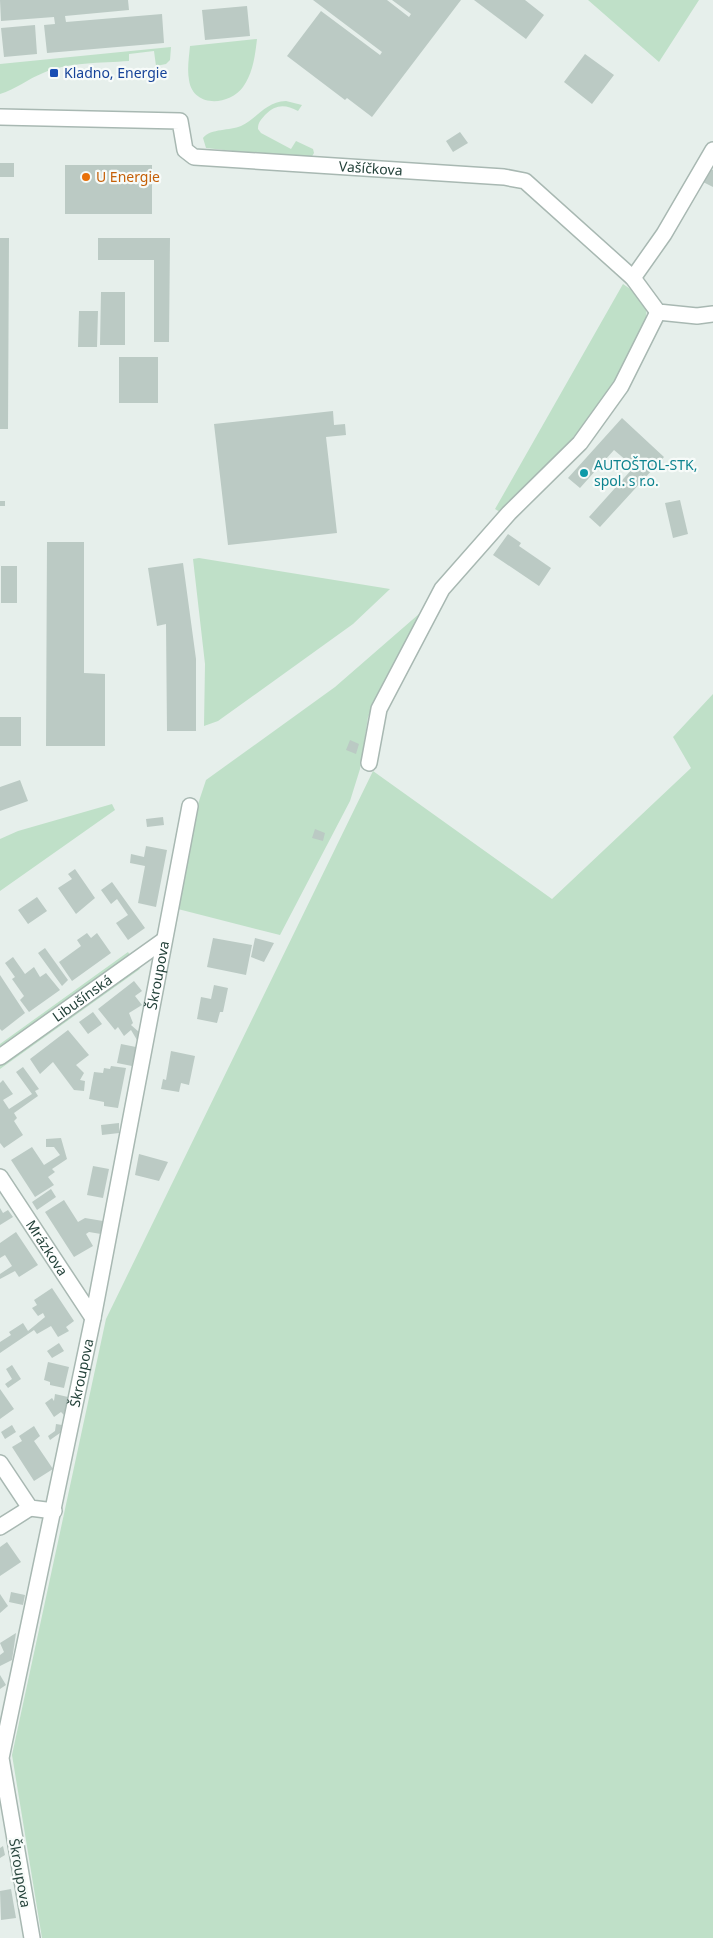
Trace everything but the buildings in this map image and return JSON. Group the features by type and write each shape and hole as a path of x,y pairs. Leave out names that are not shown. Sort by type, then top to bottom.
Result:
{"street":[{"name":"Vašíčkova","path":"0,117 180,121 185,150 194,157 504,177 525,182 633,278 658,312"},
{"path":"633,278 664,234 713,150"},
{"path":"370,763 379,709 442,589 509,513 580,443 622,386 658,312 697,316 713,314"},
{"name":"Škroupova","path":"32,1938 0,1757 54,1512 93,1318 190,806"},
{"name":"Libušínská","path":"0,1057 164,940"},
{"name":"Mrázkova","path":"0,1177 93,1318"},
{"path":"0,1463 30,1508"},
{"path":"0,1527 30,1508 54,1512"}],"green space":[{"path":"588,0 699,0 659,62"},
{"path":"257,39 251,70 243,87 237,93 221,101 204,100 197,96 189,80 190,46"},
{"path":"171,47 170,60 166,64 156,66 154,51 129,54 129,61 85,64 53,69 0,94 0,64"},
{"path":"286,101 302,105 298,111 285,106 273,109 261,120 258,129 261,133 291,149 296,141 313,149 314,153 311,158 304,159 206,148 203,138 206,135 241,126 272,104"},
{"path":"623,284 636,292 645,304 646,319 623,369 609,392 576,434 500,512 495,509"},
{"path":"199,558 390,589 353,624 218,721 204,726 205,664 193,559"},
{"path":"427,607 368,717 360,769 350,801 280,935 174,908 194,816 206,780 335,687"},
{"path":"713,694 713,1938 42,1938 12,1755 106,1319 373,771 552,899 691,768 673,737"},
{"path":"112,804 115,810 0,891 0,839 18,831"},
{"path":"128,952 130,955 0,1049 0,1044"},
{"path":"138,966 140,969 0,1069 0,1065"}],"place":[{"name":"Kladno, Energie","path":"54,73"},
{"name":"U Energie","path":"86,177"},
{"name":"AUTOŠTOL-STK, spol. s r.o.","path":"584,473"}]}
